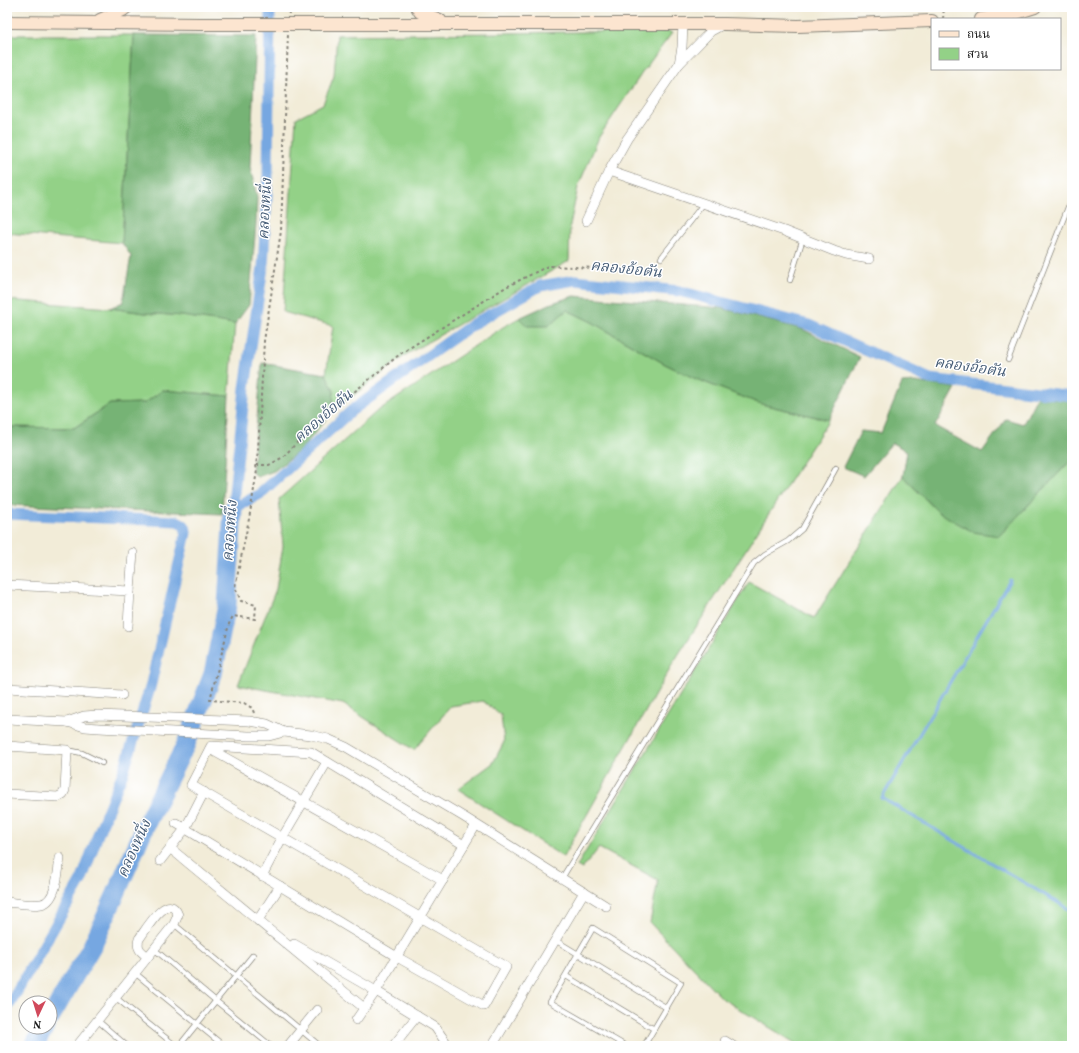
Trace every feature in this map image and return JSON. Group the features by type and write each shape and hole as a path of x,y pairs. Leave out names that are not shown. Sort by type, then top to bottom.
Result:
{"main road":[{"path":"95,22 127,7"},
{"path":"416,7 420,12 445,23"},
{"path":"988,18 1010,15 1035,7"},
{"path":"7,22 200,24 725,24 798,26 931,21"}],"street":[{"path":"679,64 682,47 683,24"},
{"path":"586,221 627,140 679,64 712,31 725,24"},
{"path":"610,171 803,238 846,255 869,259"},
{"path":"128,626 133,554"},
{"path":"7,585 130,592"},
{"path":"7,688 122,695"},
{"path":"67,722 84,716 98,715 253,722 267,724 284,732 311,735 328,739 346,748 476,825 606,906"},
{"path":"7,719 67,722 85,727 99,728 248,736 269,736 284,732"},
{"path":"7,746 67,750 65,790 62,794 58,796 7,794"},
{"path":"176,823 397,957 484,1006 506,967 191,785 211,746 311,752 464,845"},
{"path":"210,748 443,880"},
{"path":"262,876 282,838 327,762"},
{"path":"160,861 185,829 204,792"},
{"path":"356,1020 397,957 476,825"},
{"path":"170,848 364,1008"},
{"path":"7,902 46,903 53,893 60,858"},
{"path":"258,920 280,886"},
{"path":"492,1046 584,892"},
{"path":"77,1046 147,956 174,924 178,915 175,909 170,907 160,910 139,939 138,943 140,951 147,956"},
{"path":"272,932 376,991 435,1027 447,1044 446,1046"},
{"path":"288,1046 317,1010"},
{"path":"393,1046 417,1016"}],"lane":[{"path":"1008,360 1072,198"},
{"path":"661,258 704,204"},
{"path":"790,280 803,238"},
{"path":"562,878 754,563 765,554 788,541 802,529 836,468"},
{"path":"67,750 82,753 102,763"},
{"path":"174,924 320,1046"},
{"path":"626,1046 550,1002 579,954 592,928 681,983 644,1046"},
{"path":"555,940 667,1008"},
{"path":"154,948 271,1046"},
{"path":"115,998 178,1046 254,955"},
{"path":"135,973 224,1046"},
{"path":"566,976 654,1029"},
{"path":"97,1020 127,1046"}],"path":[{"path":"289,7 289,15"},
{"path":"943,18 944,7"},
{"path":"253,722 252,708 244,703 210,700 229,624 233,616 255,619 256,605 241,602 235,587 257,471 256,465 264,341 281,231 288,31"},
{"path":"256,465 269,465 283,457 314,425 400,354 506,287 548,266 619,269"}],"green space":[{"path":"668,31 672,33 644,70 599,137 578,187 570,225 569,261 407,354 332,412 334,391 326,374 333,326 283,312 296,118 323,104 334,76 337,35"},
{"path":"7,35 134,35 122,243 7,233"},
{"path":"134,35 256,36 250,167 257,197 256,224 249,305 235,324 182,316 110,308 123,302 131,256 122,243"},
{"path":"574,296 721,308 802,329 860,357 829,420 761,404 696,379 665,364 590,321 567,310 548,326 527,326 519,318 552,303"},
{"path":"7,300 110,308 182,316 235,324 229,396 163,390 145,403 110,404 74,428 7,427"},
{"path":"567,310 590,321 665,364 696,379 761,404 829,420 673,663 563,857 458,789 493,763 504,742 501,715 483,701 451,706 414,750 343,704 238,685 276,589 283,546 279,499 376,412 503,327 519,318 527,326"},
{"path":"262,363 326,374 334,391 332,412 301,450 274,471 257,477 252,472"},
{"path":"915,382 956,388 935,426 982,452 1006,419 1023,424 1037,397 1072,401 1072,459 999,536 973,532 938,512 903,476 907,451 892,443 864,476 843,467 861,431 881,433 902,383"},
{"path":"163,390 229,396 222,514 7,505 7,427 74,428 110,404 145,403"},
{"path":"1072,459 1072,1046 800,1046 723,999 650,923 658,880 599,848 582,869 577,866 749,582 814,618 903,476 938,512 999,536"}],"waterway":[{"name":"คลองหนึ่ง","path":"233,509 245,388 263,267 268,176 270,7"},
{"name":"คลองอ้อตัน","path":"233,509 260,494 351,411 473,324 540,286 575,280 679,291 809,325 930,379 1072,396"},
{"name":"คลองหนึ่ง","path":"58,1004 92,946 146,824 186,744 213,674 227,605 233,509"},
{"path":"7,514 177,521 186,529 150,688 124,770 82,879 7,1009"},
{"path":"1010,580 882,798 1072,911"},
{"name":"คลองหนึ่ง","path":"34,1046 40,1035"}]}
